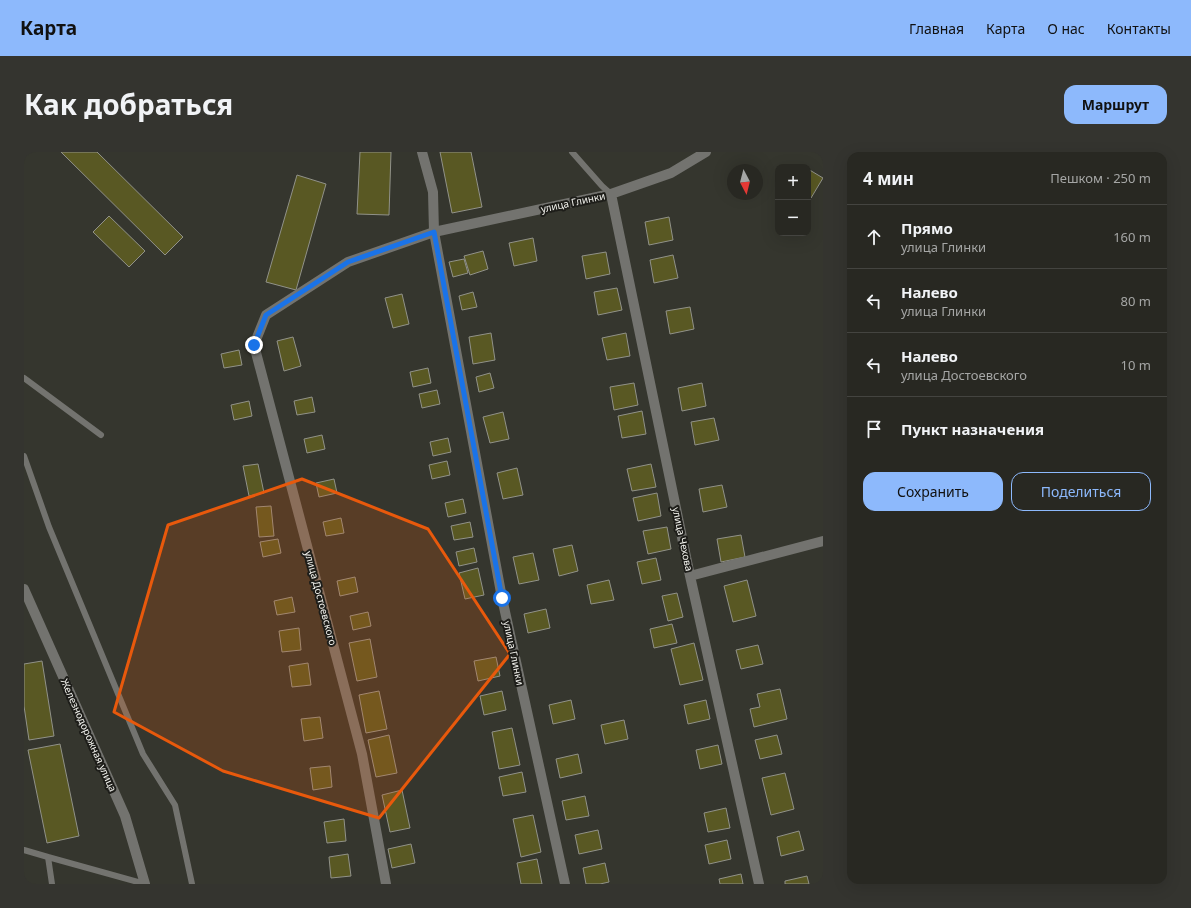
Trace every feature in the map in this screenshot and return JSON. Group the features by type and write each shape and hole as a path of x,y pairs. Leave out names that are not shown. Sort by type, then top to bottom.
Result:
{"street":[{"name":"улица Глинки","path":"422,152 433,192 434,232 502,598 565,884"},
{"name":"улица Глинки","path":"266,315 348,262 434,232 611,194 670,173 706,152"},
{"name":"улица Чехова","path":"611,194 690,576 758,884"},
{"name":"улица Достоевского","path":"266,315 254,345 362,754 386,884"},
{"path":"690,576 823,541"},
{"name":"Железнодорожная улица","path":"24,589 125,816 145,884"}],"lane":[{"path":"572,152 611,194"},
{"path":"24,378 101,435"},
{"path":"24,456 49,527 142,754 175,805 192,884"},
{"path":"24,850 145,884"},
{"path":"48,857 52,884"}],"highlighted area":[{"path":"302,479 428,529 510,654 379,818 223,771 114,712 168,525"}],"building":[{"path":"61,152 97,152 183,237 165,255"},
{"path":"360,152 391,152 389,215 357,214"},
{"path":"440,152 471,152 482,207 452,213"},
{"path":"811,171 823,178 811,198"},
{"path":"297,175 326,184 296,290 266,282"},
{"path":"109,216 145,251 129,267 93,232"},
{"path":"669,217 673,240 649,245 645,222"},
{"path":"533,238 537,261 514,266 509,243"},
{"path":"483,251 488,269 470,275 464,256"},
{"path":"606,252 610,274 586,279 582,256"},
{"path":"673,255 678,278 654,283 650,260"},
{"path":"464,259 468,273 453,277 449,262"},
{"path":"617,288 622,310 598,315 594,292"},
{"path":"473,292 477,307 462,310 459,296"},
{"path":"402,294 409,324 393,328 385,298"},
{"path":"690,307 694,329 670,334 666,311"},
{"path":"491,333 495,360 473,364 469,337"},
{"path":"626,333 630,356 607,360 602,338"},
{"path":"293,337 301,366 284,371 277,341"},
{"path":"239,350 242,365 224,368 221,354"},
{"path":"428,368 431,383 413,387 410,372"},
{"path":"490,373 494,388 479,392 476,377"},
{"path":"634,383 638,405 614,410 610,387"},
{"path":"702,383 706,406 682,411 678,388"},
{"path":"437,390 440,404 422,408 419,394"},
{"path":"312,397 315,412 297,415 294,401"},
{"path":"249,401 252,416 234,420 231,405"},
{"path":"642,411 646,434 622,438 618,416"},
{"path":"503,412 509,439 490,443 483,417"},
{"path":"714,418 719,440 695,445 691,422"},
{"path":"322,435 325,449 307,453 304,439"},
{"path":"448,438 451,452 433,456 430,442"},
{"path":"447,461 450,475 432,479 429,465"},
{"path":"258,464 264,493 249,496 243,466"},
{"path":"651,464 656,487 632,491 627,469"},
{"path":"517,468 523,495 503,499 497,473"},
{"path":"334,479 337,493 319,497 316,483"},
{"path":"722,485 727,507 703,512 699,489"},
{"path":"657,493 661,516 638,521 633,498"},
{"path":"463,499 466,513 448,517 445,503"},
{"path":"271,506 274,536 259,537 256,507"},
{"path":"341,518 344,533 326,536 323,522"},
{"path":"470,522 473,537 454,540 451,526"},
{"path":"667,527 671,549 648,554 643,531"},
{"path":"741,535 745,557 721,562 717,539"},
{"path":"278,539 281,553 263,557 260,542"},
{"path":"572,545 578,571 559,576 553,549"},
{"path":"474,548 477,562 459,566 456,552"},
{"path":"533,553 539,580 519,584 513,557"},
{"path":"656,558 661,580 642,584 637,562"},
{"path":"478,568 484,595 465,599 459,573"},
{"path":"355,577 358,592 340,596 337,581"},
{"path":"609,580 614,600 591,604 587,585"},
{"path":"747,580 756,616 733,622 724,586"},
{"path":"677,593 683,617 668,621 662,596"},
{"path":"292,597 295,612 277,615 274,601"},
{"path":"546,609 550,628 528,633 524,614"},
{"path":"368,612 371,626 353,630 350,616"},
{"path":"672,624 677,643 654,648 650,629"},
{"path":"299,628 301,650 282,652 279,631"},
{"path":"370,639 377,677 357,681 349,643"},
{"path":"694,643 703,680 680,685 671,649"},
{"path":"758,645 763,664 741,669 736,650"},
{"path":"496,657 500,676 478,681 474,661"},
{"path":"42,661 54,736 29,740 24,706 24,664"},
{"path":"308,663 311,685 292,687 289,666"},
{"path":"780,689 787,719 754,727 750,709 760,707 757,694"},
{"path":"379,691 387,729 366,733 359,695"},
{"path":"502,691 506,710 484,715 480,696"},
{"path":"571,700 575,719 553,724 549,705"},
{"path":"706,700 710,719 688,724 684,705"},
{"path":"320,717 323,738 304,741 301,719"},
{"path":"624,720 628,739 605,744 601,725"},
{"path":"512,728 520,765 499,769 492,732"},
{"path":"389,735 397,773 376,777 368,740"},
{"path":"777,735 782,754 760,759 755,740"},
{"path":"60,744 79,836 47,843 28,750"},
{"path":"718,745 722,764 700,769 696,750"},
{"path":"578,754 582,773 560,778 556,759"},
{"path":"330,766 332,787 313,790 310,768"},
{"path":"522,772 526,792 503,796 499,777"},
{"path":"785,773 794,809 771,815 762,778"},
{"path":"402,790 410,828 390,832 382,795"},
{"path":"585,796 589,816 566,820 562,801"},
{"path":"726,808 730,828 708,832 704,813"},
{"path":"533,815 541,852 521,857 513,819"},
{"path":"344,819 346,841 327,843 324,822"},
{"path":"598,830 602,849 579,854 575,835"},
{"path":"799,831 804,850 781,856 777,837"},
{"path":"727,840 731,859 709,864 705,845"},
{"path":"411,844 415,863 392,868 388,849"},
{"path":"348,854 351,876 331,878 329,857"},
{"path":"537,859 542,884 521,884 517,863"},
{"path":"605,863 609,882 600,884 586,884 583,868"},
{"path":"741,874 743,884 720,884 719,879"},
{"path":"807,876 809,884 785,884 785,881"}],"route":[{"path":"254,345 266,315 348,262 434,232 502,598"}]}
